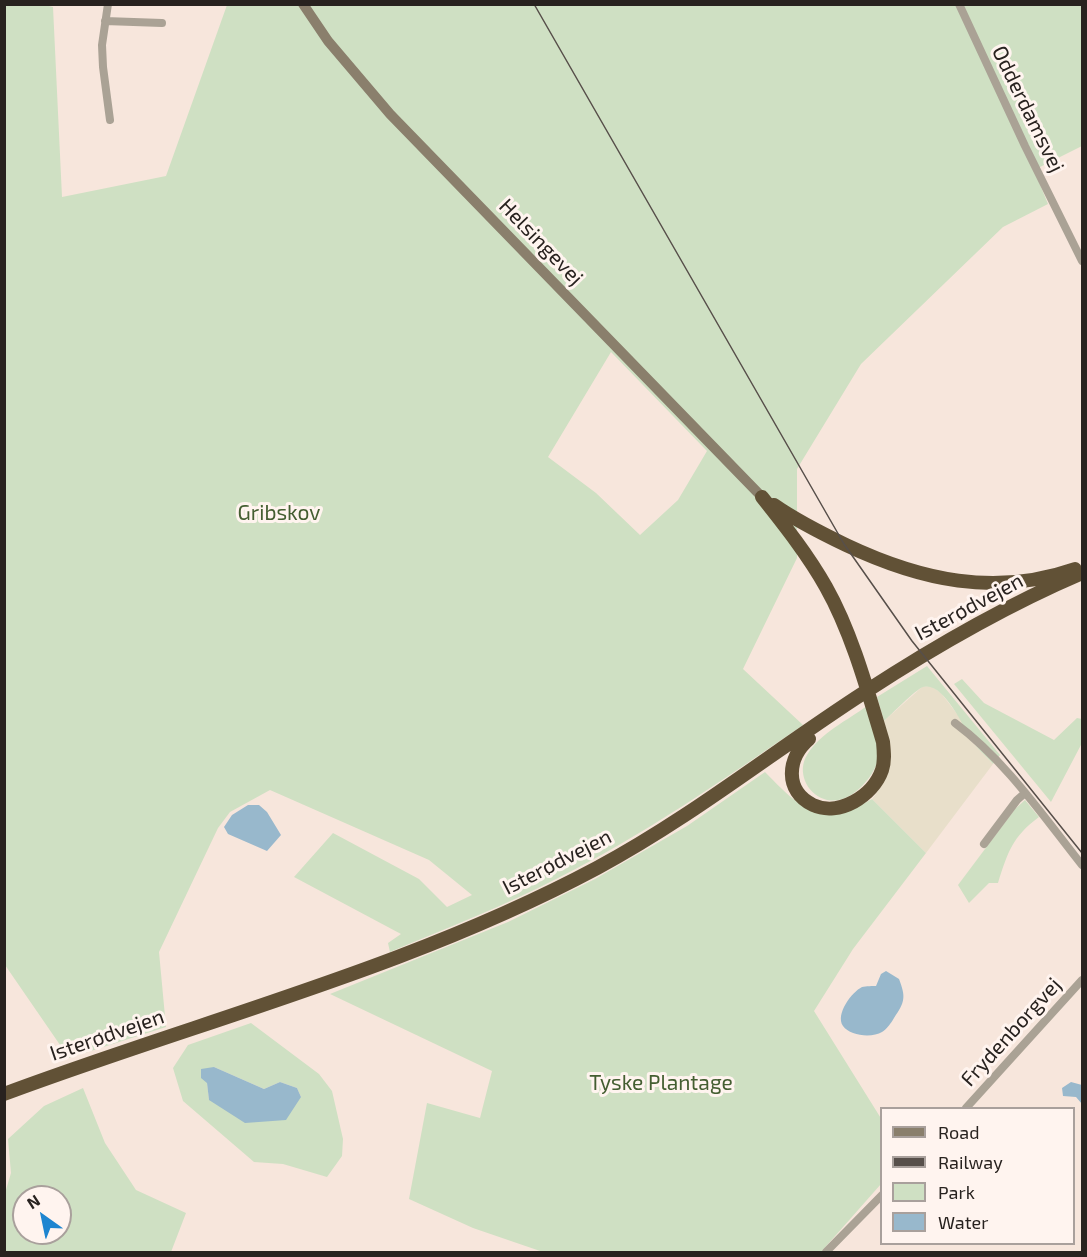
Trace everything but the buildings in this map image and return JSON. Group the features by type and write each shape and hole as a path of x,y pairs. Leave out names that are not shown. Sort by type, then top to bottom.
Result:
{"highway":[{"path":"762,497 793,519 821,534 873,558 928,576 975,583 1016,583 1050,577 1083,566"},
{"path":"762,497 808,559 836,606 859,669 876,717 883,742 882,770 870,789 854,802 841,806 827,808 814,805 803,798 792,775 793,761 798,749 807,740 876,693 1023,607 1045,591"},
{"name":"Isterødvejen","path":"4,1094 340,977 526,903 638,844 699,807 862,694 908,665 977,625 1083,573"},
{"path":"4,1103 101,1065 123,1052"},
{"path":"4,1089 27,1086"}],"street":[{"path":"108,4 102,45 110,120"},
{"name":"Helsingevej","path":"303,4 328,41 390,114 762,497"},
{"name":"Odderdamsvej","path":"959,4 1025,146 1083,261"},
{"path":"105,21 162,23"},
{"path":"956,723 973,735 1006,770 1083,865"},
{"path":"984,844 1017,800 1025,793"},
{"name":"Frydenborgvej","path":"967,1107 1083,980"},
{"path":"826,1252 880,1197"}],"shaded area":[{"path":"931,686 941,693 964,723 971,741 993,764 926,853 872,799 881,787 889,766 884,721 922,687"}],"green space":[{"name":"Gribskov","path":"4,5 53,7 62,197 166,176 227,5 1082,5 1082,146 1034,170 1048,204 1003,227 861,364 797,469 797,558 743,669 803,725 683,806 621,844 517,898 390,952 388,943 401,934 294,877 333,833 419,879 447,907 472,895 429,860 270,790 230,812 218,828 159,952 166,1027 69,1058 5,965","holes":["611,352 707,451 678,500 640,535 596,493 548,457"]},
{"path":"927,666 1000,755 993,764 978,749 945,697 930,687 919,689 884,721 877,697"},
{"path":"962,679 984,703 1054,740 1077,718 1082,719 1082,743 1051,802 954,684"},
{"path":"867,706 879,742 879,755 873,772 859,789 842,799 833,801 818,796 808,787 803,774 807,755 819,740"},
{"name":"Tyske Plantage","path":"765,772 801,805 813,811 839,813 872,799 926,853 853,949 814,1011 880,1117 880,1185 821,1252 543,1252 473,1228 409,1199 427,1103 480,1118 492,1071 330,994 508,922 595,879 687,826"},
{"path":"1025,800 1039,817 1023,831 1012,846 998,883 989,883 969,903 958,885 1015,809"},
{"path":"251,1023 319,1074 332,1091 343,1139 342,1156 327,1177 283,1164 254,1162 183,1101 173,1068 188,1045","holes":["214,1067 264,1089 280,1082 297,1088 301,1097 209,1100 207,1082"]},
{"path":"83,1088 105,1143 136,1190 186,1213 171,1252 5,1252 5,1193 11,1173 8,1139 44,1106"}],"water":[{"path":"248,805 259,805 267,812 281,835 267,851 228,834 224,827 232,815"},
{"path":"886,971 899,979 903,990 900,1008 892,1022 884,1031 873,1035 856,1034 846,1029 841,1016 849,998 862,987 876,986 881,974"},
{"path":"214,1067 264,1089 280,1082 297,1088 301,1097 286,1120 245,1123 209,1100 207,1083 201,1078 201,1069"},
{"path":"1071,1082 1082,1085 1082,1104 1076,1097 1063,1096 1062,1088"}],"railway":[{"path":"534,4 844,544 912,641 1082,853"}]}
